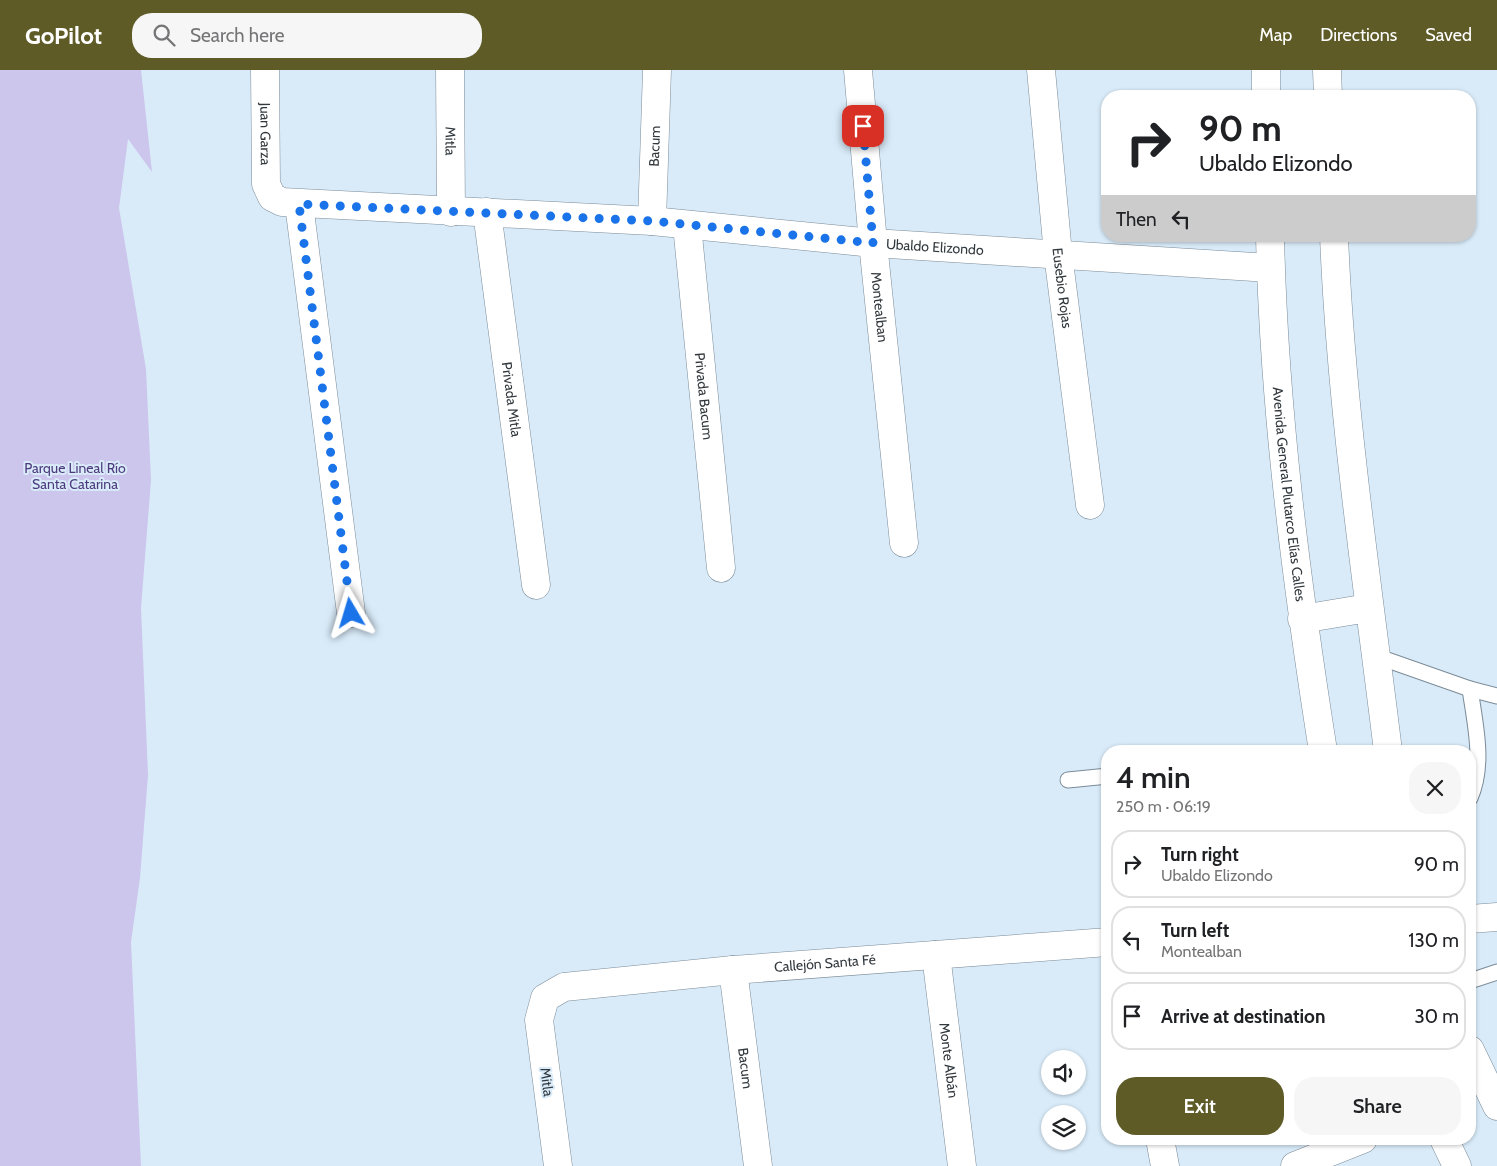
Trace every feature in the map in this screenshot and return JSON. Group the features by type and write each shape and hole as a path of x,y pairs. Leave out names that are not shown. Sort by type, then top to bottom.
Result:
{"street":[{"name":"Juan Garza","path":"265,70 266,184 272,197"},
{"name":"Mitla","path":"450,70 450,212"},
{"name":"Bacum","path":"652,221 657,70"},
{"name":"Montealban","path":"858,70 873,243 904,543"},
{"name":"Eusebio Rojas","path":"1041,70 1058,254 1090,505"},
{"path":"1266,70 1266,90"},
{"path":"1327,70 1328,90"},
{"name":"Ubaldo Elizondo","path":"272,197 282,202 299,204 652,221 873,243 1270,268"},
{"path":"299,204 351,613"},
{"name":"Privada Mitla","path":"487,212 536,585"},
{"name":"Privada Bacum","path":"687,225 721,568"},
{"name":"Avenida General Plutarco Elías Calles","path":"1270,242 1277,403 1302,618 1322,745"},
{"path":"1334,242 1346,392 1368,608 1387,745"},
{"path":"1302,618 1368,608"},
{"path":"1476,918 1497,917"},
{"name":"Callejón Santa Fé","path":"545,998 564,988 733,970 1101,943"},
{"name":"Monte Albán","path":"936,955 962,1166"},
{"name":"Bacum","path":"733,970 758,1166"},
{"name":"Mitla","path":"545,998 539,1020 558,1166"},
{"path":"1476,1062 1496,1102"},
{"path":"1161,1145 1165,1166"},
{"path":"1295,1166 1348,1145"},
{"path":"1447,1145 1457,1166"}],"lane":[{"path":"1376,656 1470,689 1497,696"},
{"path":"1470,689 1478,746 1476,786"},
{"path":"1068,780 1101,777"},
{"path":"1476,979 1497,972"}],"green space":[{"name":"Parque Lineal Río Santa Catarina","path":"0,70 141,70 152,172 128,139 119,208 146,369 151,480 141,608 148,775 140,878 131,942 141,1166 0,1166"}],"route":[{"path":"351,613 299,204 652,221 873,243 863,126"}]}
